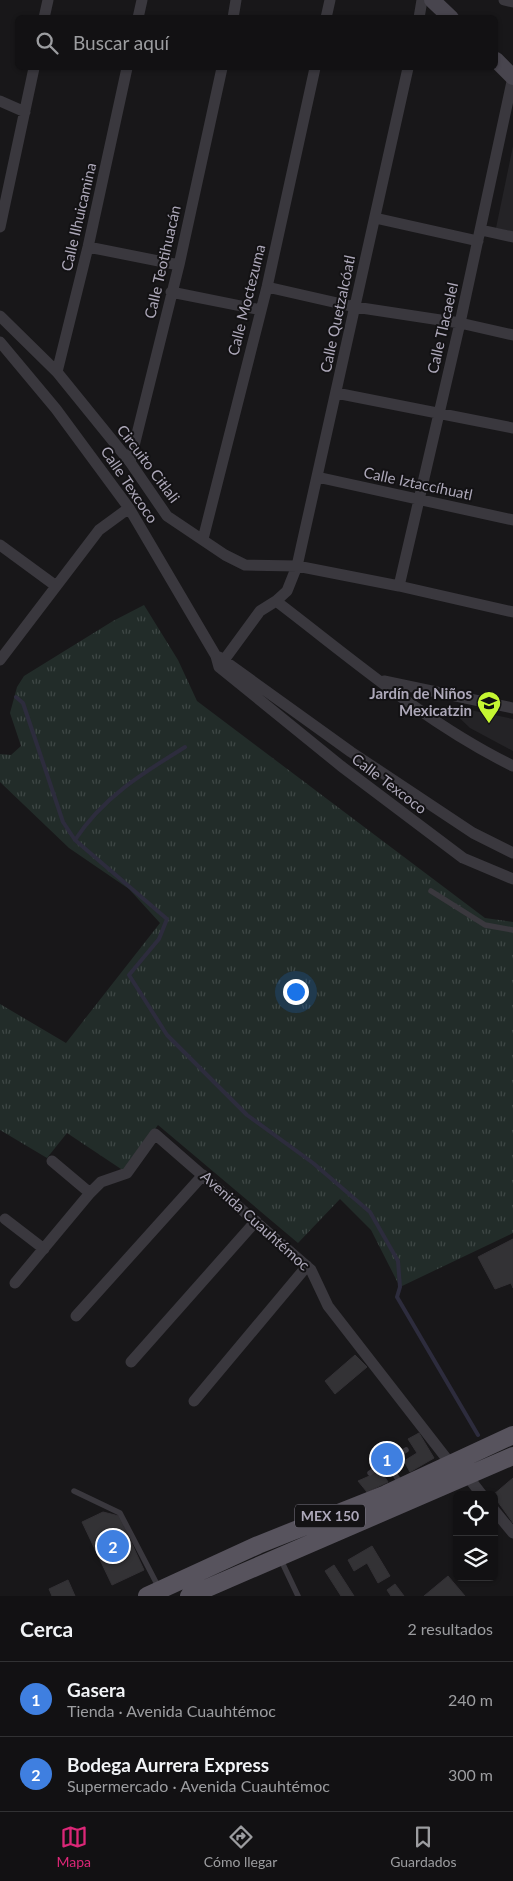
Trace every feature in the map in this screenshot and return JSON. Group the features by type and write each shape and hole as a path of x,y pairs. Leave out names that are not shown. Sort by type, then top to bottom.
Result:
{"main road":[{"name":"MEX 150","path":"153,1593 258,1545 402,1486 513,1435"},
{"name":"MEX 150","path":"189,1596 513,1456"}],"street":[{"path":"45,15 48,0"},
{"path":"139,15 142,0"},
{"path":"234,15 236,0"},
{"path":"327,15 330,0"},
{"path":"419,15 422,0"},
{"path":"432,0 448,15"},
{"path":"504,0 513,2"},
{"path":"498,62 513,77"},
{"path":"0,227 3,199 34,70"},
{"name":"Calle Ilhuicamina","path":"58,372 88,247 127,70"},
{"name":"Calle Teotihuacán","path":"130,462 179,265 222,70"},
{"name":"Calle Moctezuma","path":"203,539 267,287 315,70"},
{"name":"Calle Quetzalcóatl","path":"276,601 287,591 297,566 408,70"},
{"name":"Calle Tlacaelel","path":"399,586 460,323 513,77"},
{"path":"0,102 25,112"},
{"path":"375,218 479,236 513,237"},
{"path":"88,247 179,265"},
{"path":"267,287 355,307 460,323 513,335"},
{"path":"171,292 261,310"},
{"name":"Circuito Citlali","path":"0,316 58,372 130,462 167,516 203,539 225,556 245,565 297,566 399,586 513,612"},
{"name":"Calle Texcoco","path":"0,342 56,409 129,508 220,661 341,766 463,858 513,879"},
{"path":"336,393 440,412 513,428"},
{"name":"Calle Iztaccíhuatl","path":"317,477 513,520"},
{"path":"0,660 99,530 129,508"},
{"path":"0,545 56,586"},
{"path":"220,661 260,611 276,601 434,720 491,756 513,766"},
{"name":"Calle Texcoco","path":"220,661 350,752 473,833 513,852"},
{"path":"380,680 513,708"},
{"name":"Avenida Cuauhtémoc","path":"90,1193 101,1182 127,1173 155,1134 307,1266 328,1306 450,1463"},
{"path":"15,1283 90,1193 52,1161"},
{"path":"76,1316 204,1175"},
{"path":"5,1219 44,1249"},
{"path":"131,1362 256,1221"},
{"path":"194,1401 307,1266"},
{"path":"468,1477 479,1491"},
{"path":"498,1515 513,1533"}],"lane":[{"path":"431,891 485,925 513,930"},
{"path":"370,1473 406,1450"},
{"path":"387,1462 402,1486"},
{"path":"74,1491 120,1513 153,1593"},
{"path":"279,1556 298,1596"}],"shaded area":[{"path":"513,146 513,232 496,228"},
{"name":"Jardín de Niños Mexicatzin","path":"446,705 513,719 513,751 470,728"}],"green space":[{"path":"144,605 178,660 197,701 485,918 513,922 513,1233 400,1287 371,1230 340,1199 298,1243 158,1125 124,1171 67,1133 47,1158 0,1130 0,1004 66,1043 160,923 129,889 69,848 0,782 0,754 11,755 21,746 10,713 17,687 24,676 113,621"}],"building":[{"path":"513,1239 513,1288 511,1283 495,1289 478,1257"},
{"path":"355,1355 367,1367 335,1394 325,1381"},
{"path":"419,1433 434,1458 410,1472 404,1461 417,1453 408,1439"},
{"path":"381,1471 388,1482 367,1492 358,1481"},
{"path":"513,1478 513,1523 498,1502 498,1491"},
{"path":"103,1512 119,1516 144,1570 112,1585 82,1522"},
{"path":"372,1546 390,1576 378,1583 367,1563 354,1571 348,1560"},
{"path":"334,1565 354,1596 341,1596 325,1571"},
{"path":"448,1576 465,1596 424,1596"},
{"path":"68,1580 75,1596 52,1596 49,1589"},
{"path":"395,1584 404,1596 391,1596 387,1590"}],"waterway":[{"path":"16,697 23,703 63,822 75,840 167,919 159,939 129,975 167,1035 247,1115 313,1163 370,1212 398,1261 400,1287 397,1297 478,1435"},
{"path":"75,840 98,811 125,787 185,747"}],"place":[{"name":"Jardín de Niños Mexicatzin","path":"489,724"},
{"name":"Gasera","path":"387,1459"},
{"name":"Bodega Aurrera Express","path":"113,1546"}]}
